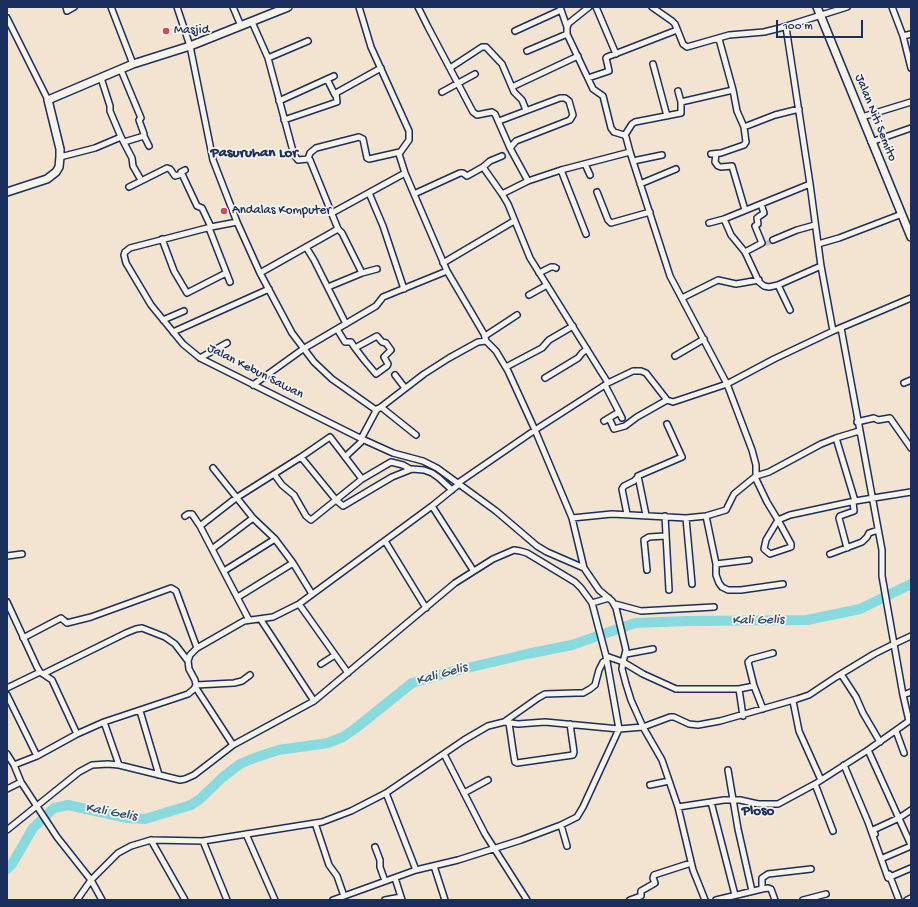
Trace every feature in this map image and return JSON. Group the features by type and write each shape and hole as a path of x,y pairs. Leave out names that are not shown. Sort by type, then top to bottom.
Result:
{"street":[{"path":"66,10 74,7"},
{"path":"111,7 133,64"},
{"path":"176,7 190,46 212,156 260,273 292,333 303,349 326,375 374,409 379,408 416,435"},
{"path":"233,7 241,26"},
{"path":"48,100 133,64 190,46 287,7"},
{"path":"359,7 371,47 409,131 409,140 400,152 400,158 443,263 485,339 496,351 506,367 535,430 572,518 584,568 599,590 616,606 626,654 622,669 626,684 631,700 643,727 662,760 678,807 691,863 705,900"},
{"path":"418,7 475,114 479,115 494,112 510,148 528,181"},
{"path":"567,26 572,19 589,7"},
{"path":"596,7 616,54"},
{"path":"652,7 675,24 683,44 688,47 735,34 764,32 847,7"},
{"name":"Jalan Niti Semito","path":"817,7 911,237"},
{"path":"892,7 903,36 911,68"},
{"path":"515,31 561,8 567,26 567,34 588,78 594,90 604,96 612,130 627,138 630,152 670,276 727,384 752,450 756,465 755,476 767,502 778,520 792,545 791,547 770,554 764,549 764,542 778,520 790,515 854,502 910,494"},
{"path":"7,18 48,100 60,158 59,167 52,176 41,182 7,192"},
{"path":"252,22 268,58 295,157 300,161 308,159"},
{"path":"786,26 821,266 833,331"},
{"path":"588,78 609,71 606,58 677,30"},
{"path":"527,51 567,34"},
{"path":"903,36 911,34"},
{"path":"719,39 733,90 737,111 744,127 746,142 745,144 721,154 713,154 715,162 718,166 732,166 745,210"},
{"path":"268,58 308,41"},
{"path":"450,68 482,47 486,47 502,64 515,94 522,100 526,110"},
{"path":"512,87 578,56"},
{"path":"653,64 667,116"},
{"path":"335,95 337,92 381,68"},
{"path":"121,70 141,118 140,120 144,136 149,146"},
{"path":"442,92 475,74"},
{"path":"280,101 334,76"},
{"path":"100,78 110,106 110,112 122,140 132,158 133,166 142,180"},
{"path":"284,120 337,102 327,79"},
{"path":"681,102 733,90"},
{"path":"625,136 634,122 681,113 681,102 678,91"},
{"path":"499,121 526,110 563,98 569,101 573,116 570,120 516,141 510,148"},
{"path":"862,117 911,102"},
{"path":"744,127 775,115 799,108"},
{"path":"871,142 911,128"},
{"path":"60,158 122,140 144,136"},
{"path":"308,159 310,153 316,148 360,137 369,160 400,152"},
{"path":"502,194 528,181 561,170 630,152"},
{"path":"633,161 662,155"},
{"path":"414,194 460,174 463,173 467,176 484,167 490,161 502,156"},
{"path":"308,159 311,161 338,229 342,233 362,273"},
{"path":"585,164 590,175"},
{"path":"484,167 508,204 530,258 587,349 607,384 622,418"},
{"path":"129,187 167,168 170,169 175,176 183,172 197,206 202,208 230,282"},
{"path":"640,184 676,169"},
{"path":"561,170 586,234"},
{"path":"332,213 369,194 405,172"},
{"path":"709,223 724,219 810,184"},
{"path":"597,192 608,220 611,222 624,218 628,219 650,212"},
{"path":"369,194 383,226 404,288"},
{"path":"745,252 764,243 755,226 758,222 757,218 764,213 761,204"},
{"path":"818,244 839,238 902,214"},
{"path":"724,219 731,235 745,252 761,284 766,286 778,285 821,266"},
{"path":"443,263 514,221"},
{"name":"Jalan Kebun Sawan","path":"238,222 130,248 125,252 124,255 126,263 152,305 183,344 200,358 361,440 393,453 415,458 429,464 496,511 537,546 584,568"},
{"path":"773,240 797,230 815,225"},
{"path":"260,273 338,229"},
{"path":"162,240 174,271 187,293 226,273"},
{"path":"306,247 346,324"},
{"path":"539,273 552,266 556,268"},
{"path":"328,287 362,273 377,269"},
{"path":"253,385 303,349 376,306 383,297 447,271"},
{"path":"682,298 718,280 736,284 759,280"},
{"path":"528,295 547,285"},
{"path":"778,285 790,310"},
{"path":"173,332 269,289"},
{"path":"233,745 196,687 195,680 189,669 188,660 190,655 197,648 249,620 261,620 279,615 299,604 432,506 453,490 458,484 535,430 607,384 633,371 642,371 646,373 667,400 673,402 727,384 774,359 833,331 911,298"},
{"path":"163,320 184,311"},
{"path":"345,457 357,447 379,408 424,374 449,358 485,339 517,315"},
{"path":"506,367 542,348 549,340 573,326"},
{"path":"678,807 733,800 758,804 778,804 815,784 910,723 888,617 882,576 882,550 857,422 841,328"},
{"path":"337,329 346,342 350,342 376,374 387,366 388,364 384,357 391,350 386,343 382,342 377,336 355,348"},
{"path":"674,356 704,339"},
{"path":"200,358 227,344"},
{"path":"545,378 578,358 587,349"},
{"path":"395,375 405,388"},
{"path":"904,384 911,380"},
{"path":"609,418 614,429 616,429 625,426 637,417 667,400"},
{"path":"604,421 619,412"},
{"path":"857,422 874,418 878,420 890,418 909,440 911,448"},
{"path":"627,514 622,489 624,486 634,481 638,476 682,457 667,424"},
{"path":"572,518 627,514 686,518 706,516 726,510 734,494 755,476 769,472 821,444 859,431"},
{"path":"200,526 239,497 330,437 362,479"},
{"path":"836,438 854,502 854,511 839,517 847,548"},
{"path":"301,457 342,506 392,477 410,469 418,469 432,473 453,490"},
{"path":"274,474 282,486 294,496 306,516 311,520 362,479 391,462 403,465 410,469"},
{"path":"213,468 239,497 253,518 275,539 293,563 312,594"},
{"path":"638,476 646,515"},
{"path":"432,506 473,570"},
{"path":"185,516 192,514 200,526 249,620"},
{"path":"665,516 669,590"},
{"path":"706,516 716,564 716,576 722,587 728,590 741,590 784,584"},
{"path":"212,549 253,518"},
{"path":"686,518 692,584"},
{"path":"830,554 862,542 869,533 878,530"},
{"path":"647,570 644,540 647,537 665,536"},
{"path":"224,571 275,539"},
{"path":"385,540 426,608"},
{"path":"7,830 36,805 79,772 86,768 100,764 119,765 180,780 190,778 233,745 314,701 455,583 473,570 509,552 520,551 575,582 592,603 606,657 619,729 580,813 562,828 458,860 416,870 333,900"},
{"path":"7,556 22,554"},
{"path":"716,564 749,560"},
{"path":"238,597 293,563"},
{"path":"23,638 61,618 66,623 91,617 171,588 176,591 197,648"},
{"path":"592,603 609,598"},
{"path":"7,602 23,638 42,673 50,678 54,683 78,734"},
{"path":"299,604 348,673"},
{"path":"616,606 641,611 714,607"},
{"path":"7,618 13,616"},
{"path":"261,620 314,701"},
{"path":"7,688 126,633 142,628 165,637 175,644 188,660"},
{"path":"77,900 91,880 111,859 124,849 138,843 151,840 203,841 322,822 351,811 386,793 464,740 488,726 507,723 518,724 545,722 619,729 643,727 670,717 674,717 689,724 698,725 743,716 809,695 874,654 911,636"},
{"path":"626,654 653,649"},
{"path":"763,709 754,686 748,661 772,654"},
{"path":"321,664 335,655"},
{"path":"606,657 623,662 649,677 676,689 739,689 754,686"},
{"path":"507,723 545,694 576,694 583,693 590,689 595,685 599,670 606,657"},
{"path":"841,674 856,697 863,713 880,742"},
{"path":"14,764 37,756 104,722 184,696 196,687 234,683 242,681 250,675"},
{"path":"739,689 743,716"},
{"path":"903,695 911,692"},
{"path":"7,695 37,756"},
{"path":"793,701 799,731 821,780"},
{"path":"140,711 159,775"},
{"path":"104,722 119,765"},
{"path":"507,723 515,762 573,755 574,752 570,724"},
{"path":"896,731 904,753"},
{"path":"868,750 911,845 883,858"},
{"path":"7,754 14,764 21,782 57,837 91,880 102,900"},
{"path":"444,754 485,834 496,849 527,900"},
{"path":"844,765 899,900"},
{"path":"728,770 752,891"},
{"path":"464,793 488,780"},
{"path":"650,785 668,781"},
{"path":"7,789 21,782"},
{"path":"815,784 833,831"},
{"path":"386,793 416,870"},
{"path":"711,802 734,895"},
{"path":"889,878 873,830 899,818 911,810"},
{"path":"315,823 329,865 337,876 344,896"},
{"path":"562,828 567,846"},
{"path":"246,834 275,900"},
{"path":"151,840 185,900"},
{"path":"203,841 227,900"},
{"path":"375,847 385,881"},
{"path":"630,900 640,896 641,891 654,884 654,875 691,863"},
{"path":"434,866 445,900"},
{"path":"889,878 911,868"},
{"path":"762,890 762,878 768,874 811,869"},
{"path":"385,900 402,899 395,878"},
{"path":"716,900 768,888 771,890 774,900"},
{"path":"803,900 826,894"},
{"path":"907,900 911,898"}],"waterway":[{"name":"Kali Gelis","path":"7,869 12,864 33,828 54,808 68,805 127,818 145,819 191,805 240,764 279,750 328,743 343,737 412,683 450,672 572,645 635,623 807,620 860,609 911,584"}],"tunnel":[{"path":"766,244 773,240"}],"place":[{"name":"Masjid","path":"166,31"},
{"name":"Andalas Komputer","path":"224,211"}],"district":[{"name":"Pasuruhan Lor","path":"254,154"},
{"name":"Ploso","path":"758,812"}]}
